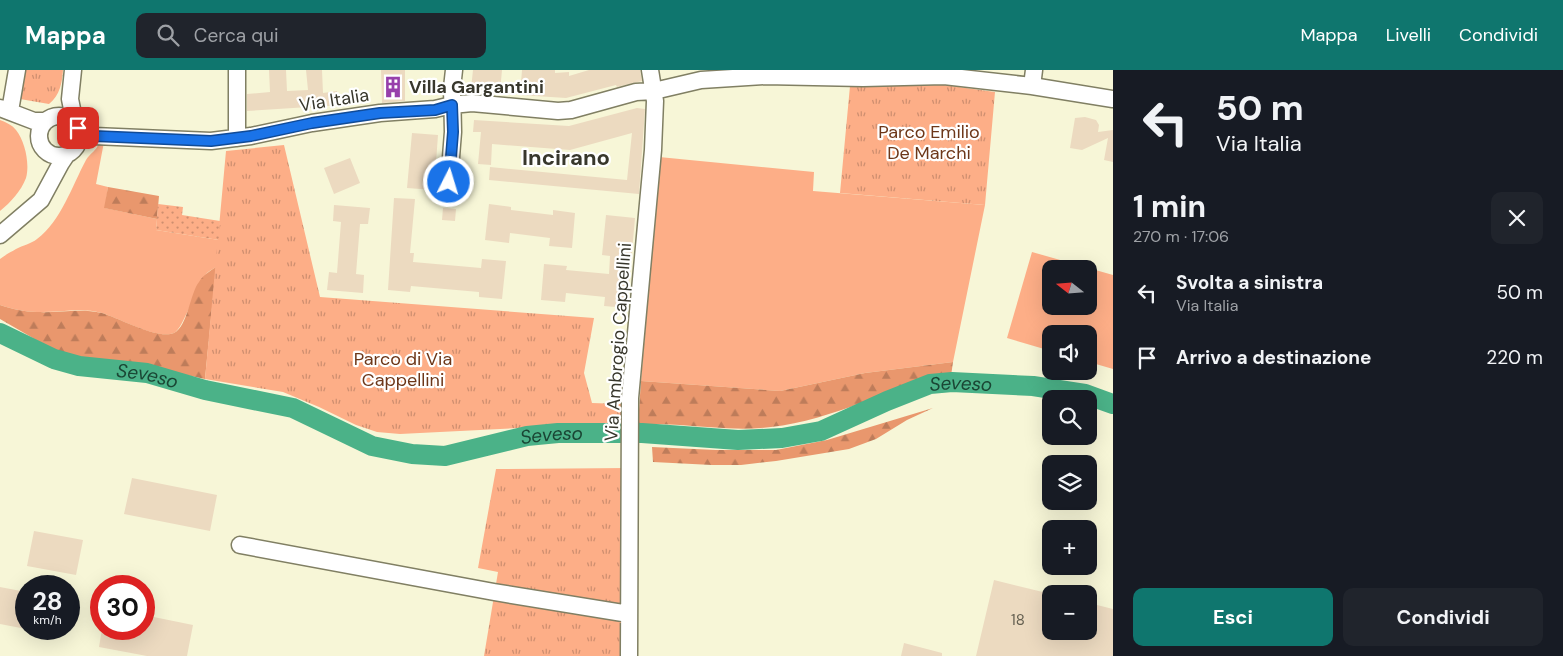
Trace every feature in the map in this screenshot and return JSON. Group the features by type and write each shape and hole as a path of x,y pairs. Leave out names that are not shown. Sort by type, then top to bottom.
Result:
{"street":[{"path":"17,70 5,110 34,121 64,117 76,126"},
{"path":"237,70 237,138"},
{"path":"449,182 453,132 454,70"},
{"name":"Via Ambrogio Cappellini","path":"629,656 630,398 655,101 650,70"},
{"path":"1032,86 1034,70"},
{"name":"Via Italia","path":"76,126 94,136 211,141 237,138 312,123 380,113 435,110 452,105 472,104 558,111 571,110 636,92 654,91 701,80 765,76 847,74 944,76 1032,86 1113,99"},
{"path":"24,216 43,180 46,164 40,131 64,101 72,78"},
{"path":"0,235 41,200 61,163 78,140 70,100 72,78"},
{"path":"26,118 42,143 54,155 71,150 86,138 94,136"},
{"path":"240,545 494,592 629,614"}],"green space":[{"path":"23,70 63,70 60,88 56,97 49,104 20,99"},
{"name":"Parco Emilio De Marchi","path":"944,85 995,92 985,205 840,193 850,86"},
{"path":"0,120 13,127 19,135 24,146 27,172 26,178 12,200 0,211"},
{"path":"99,142 104,142 96,184 108,187 105,208 157,219 156,230 219,240 216,267 207,273 203,279 182,323 174,333 158,334 94,311 32,312 0,305 0,259 16,249 35,241 53,223 86,160 97,148"},
{"name":"Parco di Via Cappellini","path":"284,145 320,297 594,318 584,373 592,403 622,404 623,425 400,434 377,432 356,425 283,392 205,379 226,151"},
{"path":"659,157 814,172 813,191 985,205 953,362 865,373 780,391 641,381"},
{"path":"108,187 159,196 157,219 104,208"},
{"path":"158,204 183,207 182,215 220,221 219,240 156,230"},
{"path":"1032,252 1060,260 1042,260 1042,315 1098,315 1098,271 1113,275 1113,369 1097,364 1097,325 1042,325 1042,348 1007,338"},
{"path":"216,267 205,379 130,363 84,359 62,353 0,319 0,305 32,312 86,311 102,313 158,334 174,333 183,324 199,282"},
{"path":"953,362 951,376 928,381 817,418 794,423 748,429 638,424 641,381 780,391 865,373"},
{"path":"933,408 907,420 876,439 849,449 741,465 653,462 652,447 776,450 827,440"},
{"path":"627,468 623,656 484,656 498,572 478,568 496,469"}],"building":[{"path":"269,70 286,70 287,91 308,90 306,70 322,70 323,93 337,91 339,105 247,111 247,94 270,92"},
{"name":"Villa Gargantini","path":"381,70 405,70 405,101 382,103"},
{"path":"473,70 502,70 500,92 471,89"},
{"path":"522,70 555,70 555,73 569,72 569,76 589,70 640,70 642,81 617,87 616,85 566,98 520,95"},
{"path":"637,108 645,109 639,194 489,180 490,167 627,180 632,133 570,150 492,144 491,165 478,164 481,132 473,132 474,120 569,126"},
{"path":"1085,117 1096,120 1099,125 1098,132 1113,130 1113,162 1104,160 1108,138 1082,150 1070,148 1075,118"},
{"path":"412,133 438,135 434,190 407,188"},
{"path":"350,158 360,183 334,194 324,168"},
{"path":"394,198 415,199 410,253 414,253 413,262 481,268 482,259 506,261 502,299 479,297 479,292 411,286 410,292 388,290"},
{"path":"489,204 511,207 511,210 553,215 553,210 575,213 572,248 549,246 550,238 510,233 509,243 485,240"},
{"path":"334,205 370,208 368,224 360,224 356,274 364,275 363,293 327,290 329,272 337,273 341,222 333,221"},
{"path":"443,208 456,209 455,221 442,220"},
{"path":"606,215 635,218 627,308 604,306 605,297 566,293 565,302 541,300 544,264 567,266 566,270 609,274 610,256 602,255"},
{"path":"132,478 217,495 210,531 124,514"},
{"path":"34,531 83,540 76,575 27,566"},
{"path":"994,580 1042,592 1042,640 1097,640 1097,605 1113,609 1113,656 976,656"},
{"path":"0,587 15,590 15,627 0,624"},
{"path":"155,617 193,625 187,656 147,656 99,647 100,640 155,640"},
{"path":"904,643 942,653 942,656 901,656"}],"waterway":[{"name":"Seveso","path":"0,333 54,359 79,366 147,373 205,390 293,408 372,446 412,454 445,456 527,436 558,433 642,433 738,440 782,438 821,431 930,384 952,382 1033,386 1085,394 1113,404"}],"place":[{"name":"Villa Gargantini","path":"393,87"}],"district":[{"name":"Incirano","path":"566,157"}],"route":[{"path":"78,128 94,136 211,141 251,136 312,123 380,113 435,110 452,105 453,132 449,182"}]}
